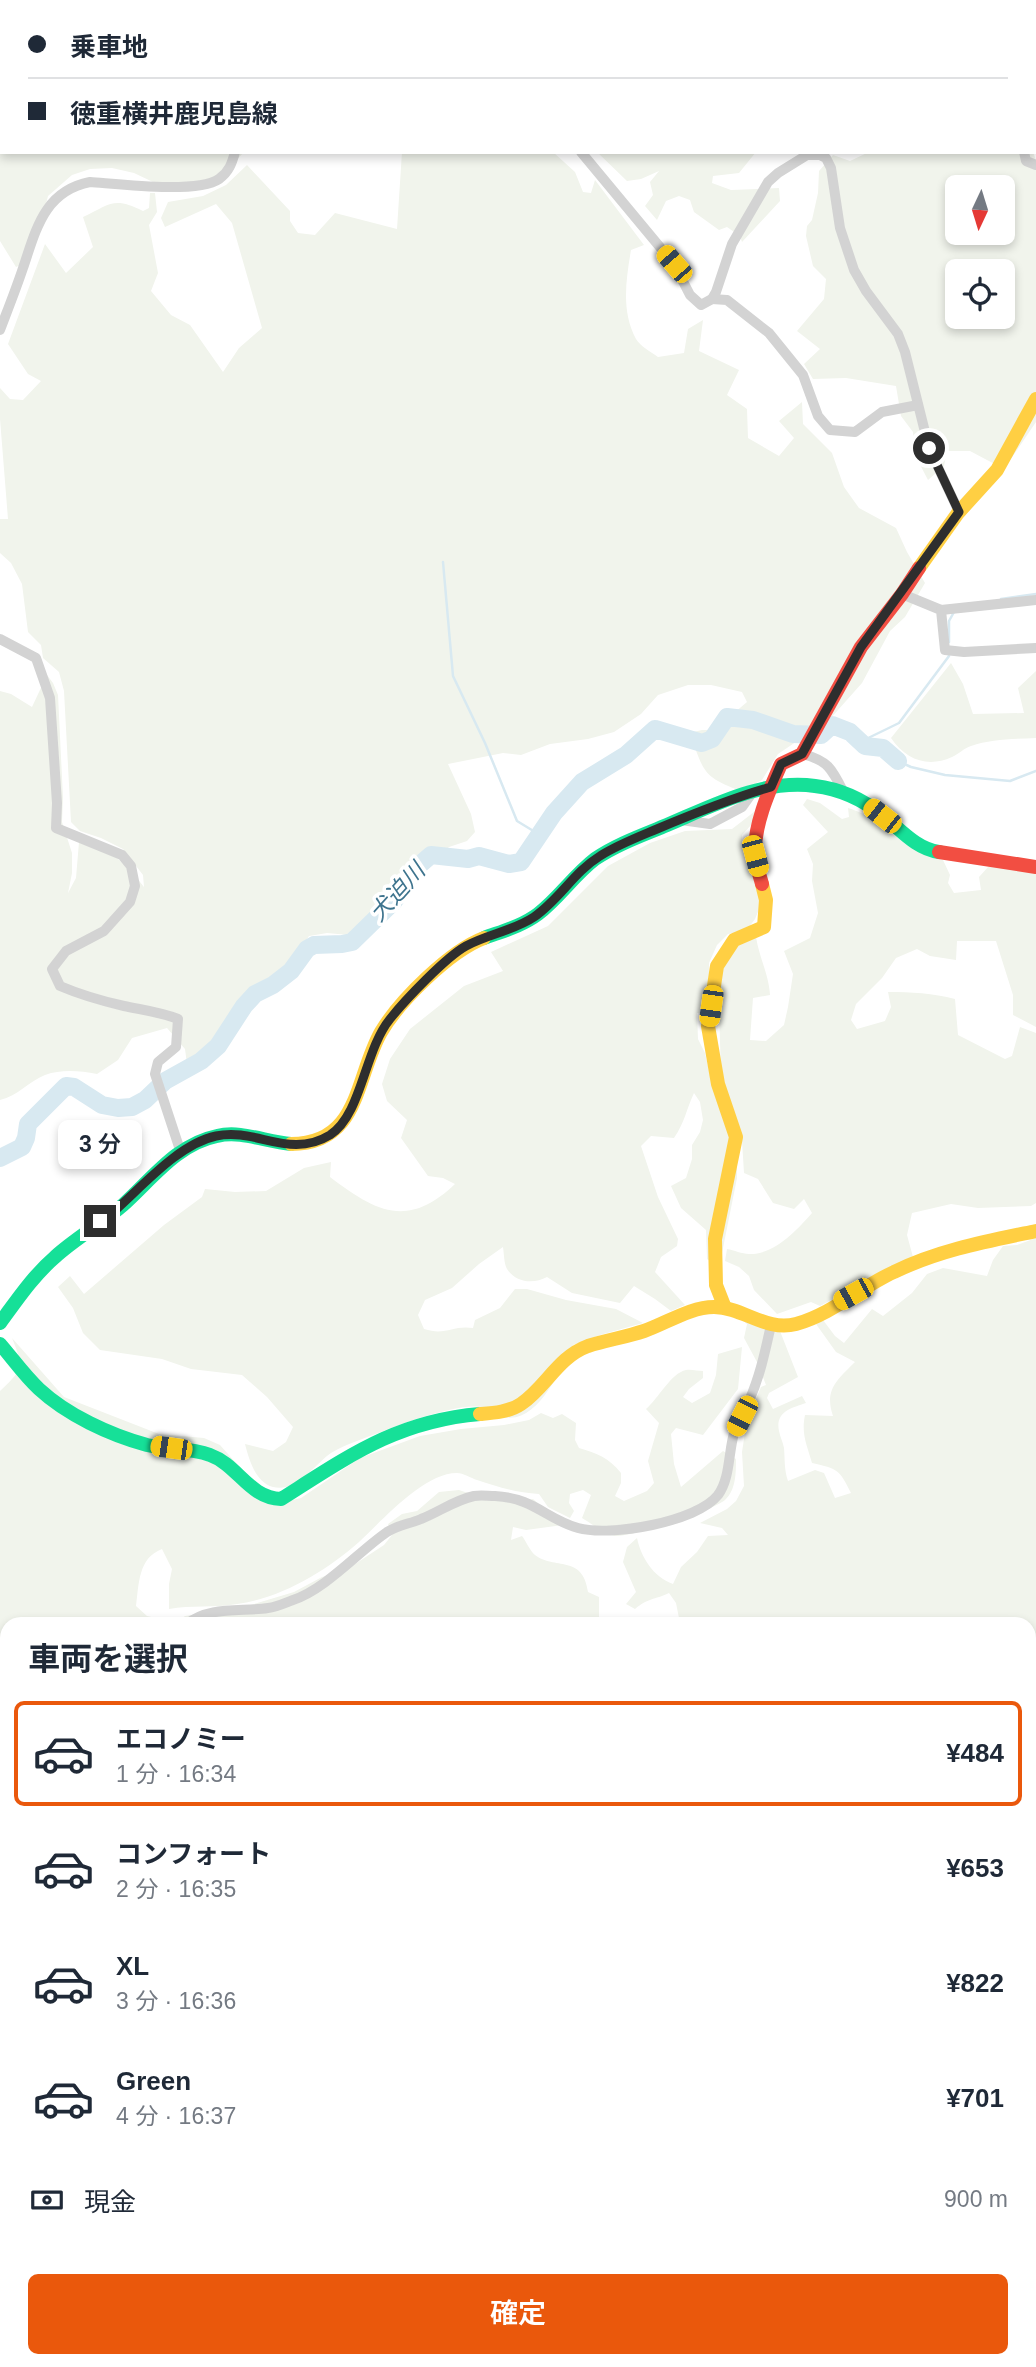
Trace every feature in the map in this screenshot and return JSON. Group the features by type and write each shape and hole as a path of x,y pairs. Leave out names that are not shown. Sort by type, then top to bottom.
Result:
{"street":[{"path":"0,330 39,222 50,205 64,192 76,185 90,182 200,186 218,181 230,169 234,154"},
{"path":"583,154 674,264 690,295 701,305 712,299 727,300 769,333 803,374 818,416 830,429 855,432 882,412 918,405"},
{"path":"712,299 732,244 768,181 808,154"},
{"path":"815,154 826,158 831,169 840,228 854,270 898,334 929,448 959,512"},
{"path":"1024,154 1026,161 1036,165"},
{"path":"724,1308 716,1285 715,1239 736,1137 718,1084 708,1026 717,966 734,940 764,928 766,900 755,856 758,831 771,787 781,764 802,754 861,647 959,512 997,470 1036,399"},
{"path":"902,594 941,610 1036,600"},
{"path":"941,610 945,650 964,652 1036,648"},
{"path":"0,639 37,658 50,698 57,803 56,828 122,855 131,866 135,886 130,902 104,931 66,951 52,969 60,986 81,995 159,1011 177,1019 176,1047 158,1062 155,1074 181,1153"},
{"path":"802,754 819,758 834,774 844,793"},
{"path":"0,1323 45,1266 67,1245 111,1214 181,1153 202,1140 219,1135 239,1135 277,1144 302,1145 330,1134 340,1126 351,1108 377,1038 389,1020 457,951 478,940 525,923 552,902 599,856 680,820 771,787 818,786 844,793 869,806 920,846 932,851 1036,867"},
{"path":"0,1344 40,1390 65,1407 121,1437 150,1445 213,1455 267,1499 275,1500 281,1499 379,1440 399,1432 454,1417 485,1414 517,1406 571,1354 597,1344 710,1306 732,1308 779,1327 803,1321 893,1272 932,1256 1036,1231"},
{"path":"196,1617 209,1612 271,1608 292,1601 339,1571 387,1532 476,1495 510,1497 526,1502 579,1529 603,1531 647,1526 697,1510 717,1497 726,1482 728,1456 736,1429 764,1362 771,1325"}],"shaded area":[{"path":"0,154 242,154 229,168 210,181 180,185 153,182 134,173 112,168 90,169 72,175 48,196 41,223 24,264 16,267 0,241"},
{"path":"402,154 555,154 575,172 583,192 591,193 595,180 644,245 631,250 626,284 628,318 638,342 658,357 684,353 688,329 703,320 699,351 739,370 727,395 747,409 748,438 779,456 794,438 779,421 802,402 803,424 832,453 844,487 859,508 896,528 925,583 905,617 890,631 862,683 830,719 778,754 762,780 741,791 718,781 702,764 689,733 714,730 747,702 742,692 711,685 688,685 658,695 641,714 614,732 550,744 521,755 503,753 448,764 471,814 475,832 467,841 449,847 349,935 327,933 309,936 287,966 251,991 215,1039 198,1056 187,1064 185,1049 167,1028 132,1038 118,1060 97,1074 71,1071 51,1073 0,1100 0,691 11,694 32,707 47,675 58,695 62,822 72,853 68,893 76,878 79,842 115,856 144,887 143,875 123,849 80,831 71,822 64,691 59,672 43,658 41,645 28,632 22,584 11,563 0,553 0,519 8,519 0,388 10,399 23,400 41,381 28,374 8,344 45,244 66,273 93,247 83,217 106,205 118,203 143,211 149,208 150,193 155,193 157,212 149,225 158,273 151,291 171,315 190,325 223,372 239,348 262,328 232,223 216,204 165,227 161,218 168,202 203,196 226,185 247,165 290,211 290,221 298,233 315,235 335,213 397,229"},
{"path":"599,154 754,154 739,173 713,176 712,183 731,190 779,188 780,201 742,242 740,236 727,227 719,230 694,212 690,200 679,196 666,201 657,220 645,206 653,195 650,182 659,171 641,179 627,181"},
{"path":"865,154 1034,154 1036,160 1036,422 1004,469 970,451 947,451 944,466 928,480 915,455 913,432 901,416 896,386 846,378 813,379 804,364 820,349 797,331 824,299 826,279 813,266 806,236 818,193 819,171 833,155 850,161"},
{"path":"951,663 963,684 973,714 1024,713 1018,688 1036,671 1036,738 979,744 934,762 918,760 903,752 891,738"},
{"path":"807,799 820,803 842,819 849,817 848,808 860,812 907,843 943,860 950,875 948,883 954,893 981,890 979,877 989,866 1036,872 1036,1027 1013,1015 1013,995 996,941 957,941 956,960 930,956 917,949 896,958 882,978 856,1004 851,1020 857,1029 885,1021 891,1007 888,992 914,993 955,999 958,1035 1005,1059 1012,1056 1020,1027 1036,1033 1036,1203 1031,1206 978,1208 951,1204 912,1213 907,1235 913,1257 820,1306 811,1302 777,1314 754,1290 749,1276 739,1267 725,1261 727,1249 749,1254 767,1250 784,1240 812,1213 804,1199 794,1209 773,1203 758,1179 744,1173 742,1141 721,1074 718,977 728,950 756,937 770,995 753,998 750,1040 766,1041 784,1025 793,974 784,951 810,938 818,913 812,881 813,864 807,849 828,832 803,805"},
{"path":"763,805 742,835 742,846 750,859 763,900 755,919 746,931 728,934 717,945 709,963 710,1014 697,1013 698,1039 705,1053 713,1088 724,1111 737,1165 737,1178 719,1268 707,1259 706,1230 681,1208 671,1186 686,1178 692,1159 692,1145 703,1120 700,1102 694,1093 674,1138 651,1136 641,1146 658,1197 678,1239 677,1246 661,1257 655,1272 685,1305 671,1311 634,1286 620,1303 572,1293 547,1277 537,1281 520,1280 507,1269 503,1247 452,1288 425,1300 418,1315 424,1329 438,1331 473,1328 475,1320 500,1308 515,1289 527,1289 566,1300 616,1309 643,1323 573,1345 555,1380 537,1404 527,1412 516,1417 504,1417 482,1408 470,1407 430,1415 343,1447 331,1453 297,1482 281,1488 267,1484 257,1475 245,1444 273,1451 286,1442 293,1427 267,1397 242,1375 191,1369 162,1359 100,1350 83,1333 73,1308 58,1287 70,1276 84,1294 164,1225 202,1197 205,1189 266,1191 304,1168 331,1162 330,1177 377,1206 407,1211 422,1207 438,1198 455,1184 443,1178 428,1176 401,1138 407,1120 387,1101 382,1084 390,1059 410,1029 464,986 503,971 491,952 548,926 608,866 650,843 685,831 732,829"},
{"path":"1036,1238 1036,1617 679,1617 676,1603 669,1593 635,1609 626,1604 636,1592 623,1562 627,1547 637,1538 649,1566 660,1577 673,1584 681,1567 697,1552 708,1536 728,1535 722,1528 700,1523 727,1509 736,1501 744,1486 742,1452 747,1420 761,1387 766,1385 744,1338 747,1324 741,1319 780,1331 798,1377 769,1393 767,1398 773,1409 802,1396 806,1403 785,1412 779,1419 788,1481 815,1470 824,1473 835,1498 851,1493 837,1471 812,1463 805,1439 805,1415 833,1416 831,1392 855,1362 836,1352 816,1324 823,1320 844,1343 872,1309 883,1316 912,1293 927,1274 943,1268 987,1276 993,1260 1003,1246 1017,1245"},
{"path":"12,1338 64,1397 159,1434 204,1438 220,1445 261,1491 288,1501 301,1498 360,1458 420,1436 504,1425 529,1420 541,1413 553,1418 562,1414 576,1423 575,1440 579,1448 602,1457 621,1473 621,1483 615,1496 624,1501 647,1491 654,1483 648,1461 659,1423 646,1409 675,1376 686,1370 703,1371 703,1378 683,1397 692,1403 710,1393 716,1375 718,1354 742,1347 738,1389 703,1435 676,1428 671,1434 674,1464 681,1487 723,1451 736,1459 735,1481 729,1496 717,1505 654,1528 615,1536 582,1518 591,1495 583,1490 570,1494 569,1503 574,1511 570,1518 548,1507 539,1494 508,1489 459,1473 444,1475 417,1489 359,1542 318,1573 270,1596 237,1604 169,1609 172,1569 162,1549 148,1559 139,1581 136,1606 151,1617 0,1617 0,1391 17,1372 20,1362"},
{"path":"459,1490 496,1500 533,1499 563,1525 526,1530 513,1527 511,1540 522,1536 535,1555 580,1572 588,1592 599,1597 599,1617 184,1617 244,1607 294,1592 322,1577 349,1568 384,1545 392,1535 388,1524 402,1514 417,1511 439,1492"}],"waterway":[{"path":"443,562 453,676 485,743 517,821 540,835"},
{"path":"1001,599 1036,594"},
{"path":"949,642 949,621 954,612"},
{"path":"860,742 899,723 949,656 949,652"},
{"name":"犬迫川","path":"0,1158 22,1147 28,1124 66,1086 74,1087 102,1105 132,1107 145,1100 165,1081 201,1061 218,1046 255,994 273,985 291,971 307,949 314,945 352,942 394,901 416,868 431,855 468,859 479,856 509,864 521,862 554,813 582,782 626,755 655,729 702,743 712,739 727,717 753,720 793,734 821,735 832,725 850,732 865,746 883,748 898,761"},
{"path":"898,761 945,775 1010,781 1036,771"}],"traffic: fast":[{"path":"484,938 519,925 538,914 587,865 612,849 739,795 777,786 815,786 850,796 874,809 916,843 939,852"},
{"path":"0,1323 47,1264 123,1205 177,1154 190,1146 226,1135 244,1135 291,1144"},
{"path":"0,1344 39,1389 76,1416 118,1436 147,1445 210,1455 228,1466 260,1493 281,1499 352,1455 398,1433 423,1424 480,1414"}],"traffic: slow":[{"path":"919,568 958,513 997,470 1036,399"},
{"path":"725,1308 716,1285 715,1239 736,1137 718,1084 708,1026 717,966 734,940 764,927 766,900 762,884"},
{"path":"291,1144 314,1141 331,1133 343,1121 359,1088 372,1050 389,1019 441,965 484,938"},
{"path":"480,1414 496,1413 521,1404 568,1357 588,1346 644,1331 687,1312 714,1307 725,1308 775,1325 796,1324 822,1314 911,1264 964,1247 1036,1231"}],"traffic: jam":[{"path":"762,884 755,857 755,845 763,809 781,764 802,754 861,647 919,568"},
{"path":"939,852 1036,867"}],"route":[{"path":"100,1221 176,1156 202,1140 219,1135 239,1135 277,1144 302,1145 330,1134 340,1126 351,1108 371,1051 389,1020 457,951 478,940 511,930 538,915 583,869 616,847 690,815 771,787 781,764 802,754 861,647 959,512 929,448"}]}
